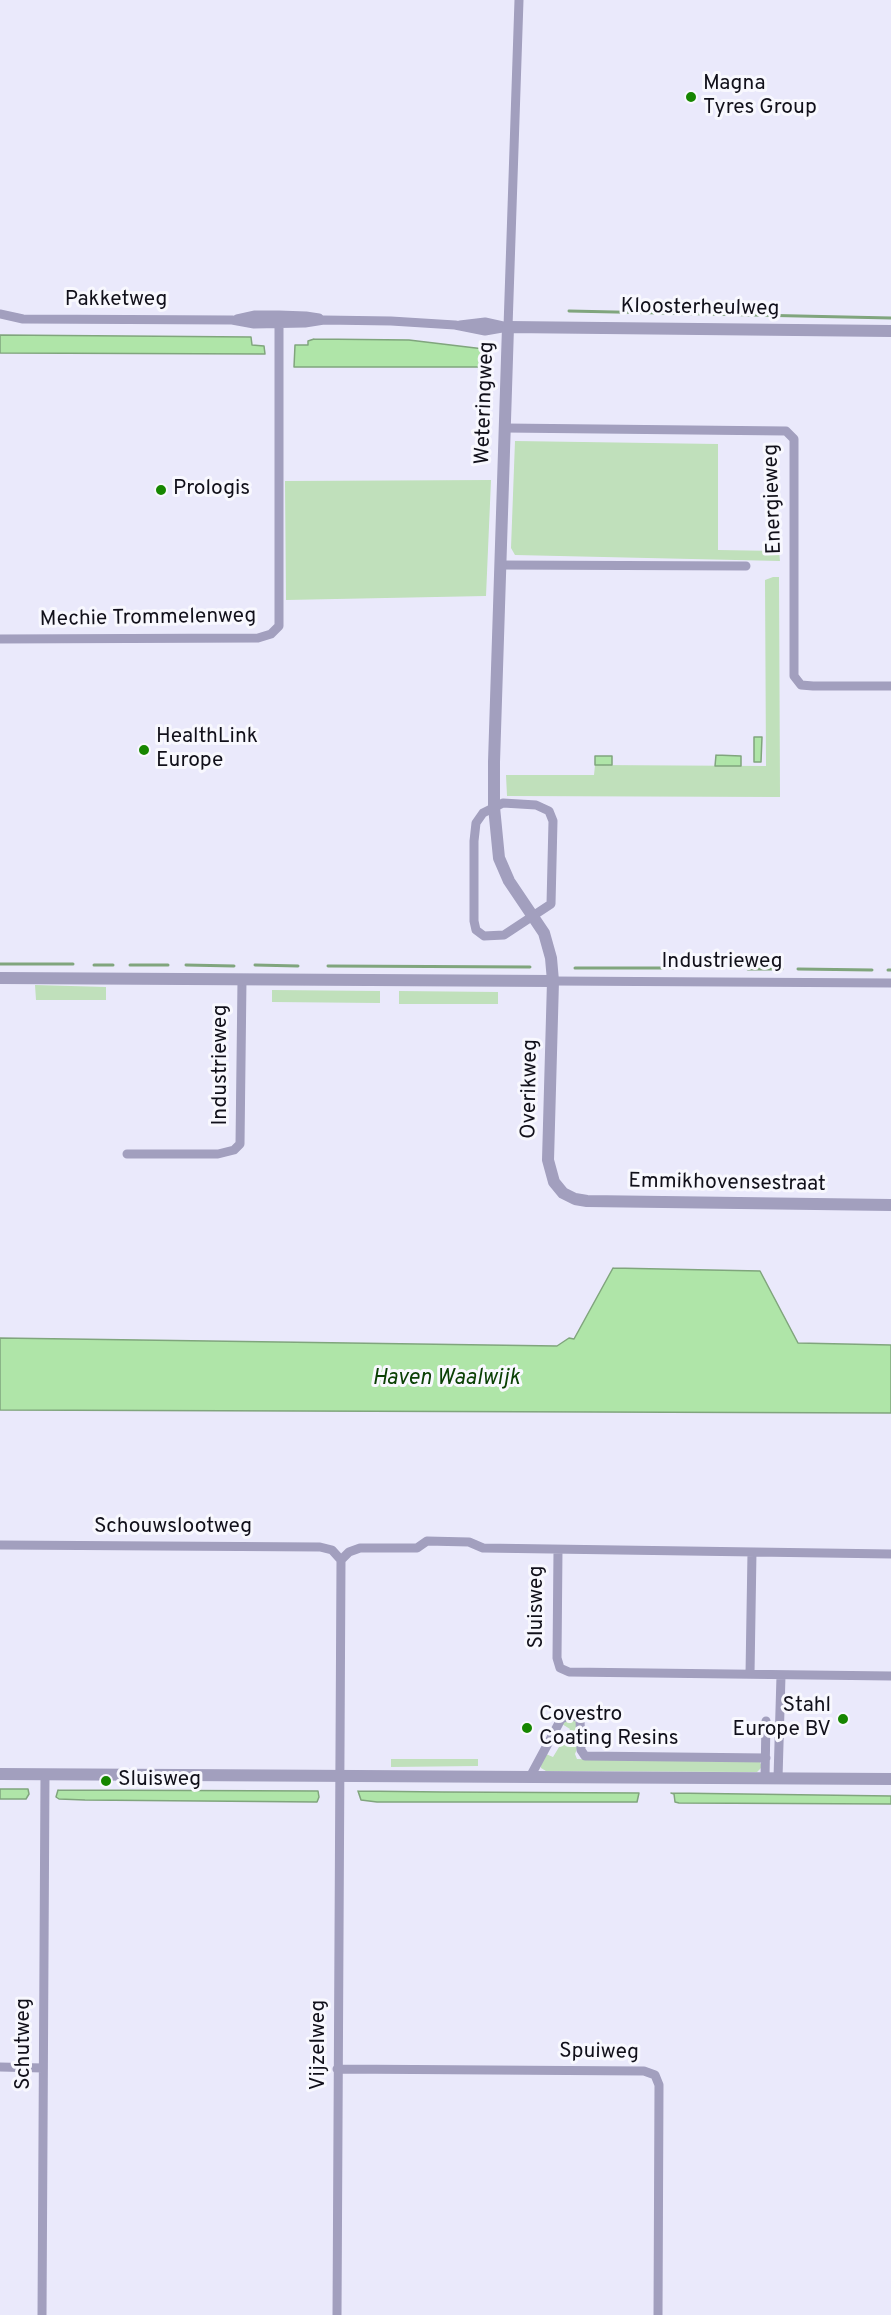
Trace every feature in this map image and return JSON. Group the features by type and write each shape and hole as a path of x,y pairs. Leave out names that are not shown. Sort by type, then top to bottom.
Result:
{"street":[{"name":"Weteringweg","path":"494,807 519,0"},
{"name":"Pakketweg","path":"0,314 5,317 23,319 232,320 254,324 279,319"},
{"path":"279,319 305,323 324,320 455,325 485,322 508,327"},
{"name":"Mechie Trommelenweg","path":"0,639 258,638 271,634 279,626 279,319"},
{"name":"Kloosterheulweg","path":"508,327 891,331"},
{"name":"Energieweg","path":"505,428 786,431 794,439 794,676 801,685 891,686"},
{"name":"Energieweg","path":"500,565 746,566"},
{"path":"503,803 536,805 549,811 553,821 551,904 504,935 484,936 476,930 474,909 476,824 483,813 494,807 503,803"},
{"path":"494,807 501,868 544,933 551,958 553,981"},
{"name":"Industrieweg","path":"0,978 891,983"},
{"name":"Industrieweg","path":"128,1154 218,1154 234,1150 240,1143 242,980"},
{"name":"Overikweg","path":"553,981 548,1160 554,1182 563,1193"},
{"name":"Emmikhovensestraat","path":"563,1193 575,1199 587,1201 891,1205"},
{"path":"339,1775 341,1560 349,1552 360,1548 417,1548 427,1541 469,1542 483,1548 558,1550"},
{"name":"Schouwslootweg","path":"0,1545 320,1547 332,1550 341,1560"},
{"name":"Sluisweg","path":"891,1554 558,1550 557,1658 560,1668 569,1672 891,1676"},
{"path":"750,1674 752,1552"},
{"path":"772,1778 781,1676"},
{"path":"530,1777 559,1723 568,1716 580,1719 581,1750 585,1756 766,1758"},
{"path":"766,1721 766,1758 772,1778"},
{"path":"0,1774 891,1779"},
{"name":"Schutweg","path":"42,2315 45,1774"},
{"name":"Vijzelweg","path":"337,2315 339,1775"},
{"path":"0,2067 43,2067"},
{"name":"Spuiweg","path":"338,2069 644,2071 655,2075 659,2085 658,2315"}],"shaded area":[{"path":"515,441 718,444 718,550 779,551 780,561 515,555 511,548"},
{"path":"491,480 486,596 286,600 285,481"},
{"path":"779,577 780,797 507,796 506,775 594,775 595,765 766,766 765,580"},
{"path":"35,985 106,987 106,1000 36,1000"},
{"path":"272,990 380,991 380,1003 272,1002"},
{"path":"399,991 498,992 498,1004 399,1004"},
{"path":"573,1720 576,1722 578,1746 575,1754 577,1759 760,1762 762,1767 757,1772 546,1771 541,1768 541,1763 546,1754 553,1757 570,1729 562,1724"},
{"path":"391,1759 478,1759 478,1766 391,1767"}],"water":[{"path":"0,335 251,337 252,345 264,346 265,354 0,353"},
{"path":"314,339 409,340 484,349 489,353 489,367 294,367 295,345 308,345 308,341"},
{"path":"754,737 762,737 761,762 754,762"},
{"path":"716,755 741,756 741,766 715,766"},
{"path":"595,756 612,756 612,765 595,765"},
{"name":"Haven Waalwijk","path":"613,1268 760,1271 798,1343 891,1345 891,1413 0,1410 0,1338 557,1346 569,1338 574,1339"},
{"path":"0,1789 28,1789 29,1794 26,1799 0,1799"},
{"path":"58,1790 318,1791 319,1797 317,1802 85,1800 59,1799 56,1797"},
{"path":"358,1791 639,1793 637,1802 377,1802 361,1800"},
{"path":"671,1793 891,1796 891,1804 679,1803 675,1802 674,1794"}],"waterway":[{"path":"569,311 891,318"},
{"path":"0,964 73,964"},
{"path":"94,965 113,965"},
{"path":"130,965 168,965"},
{"path":"186,965 234,966"},
{"path":"255,965 298,966"},
{"path":"328,966 530,967"},
{"path":"575,968 673,968"},
{"path":"748,969 782,969"},
{"path":"798,969 872,970"}],"place":[{"name":"Magna Tyres Group","path":"691,97"},
{"name":"Prologis","path":"161,490"},
{"name":"HealthLink Europe","path":"144,750"},
{"name":"Stahl Europe BV","path":"843,1719"},
{"name":"Covestro Coating Resins","path":"527,1728"},
{"name":"Sluisweg","path":"106,1781"}]}
